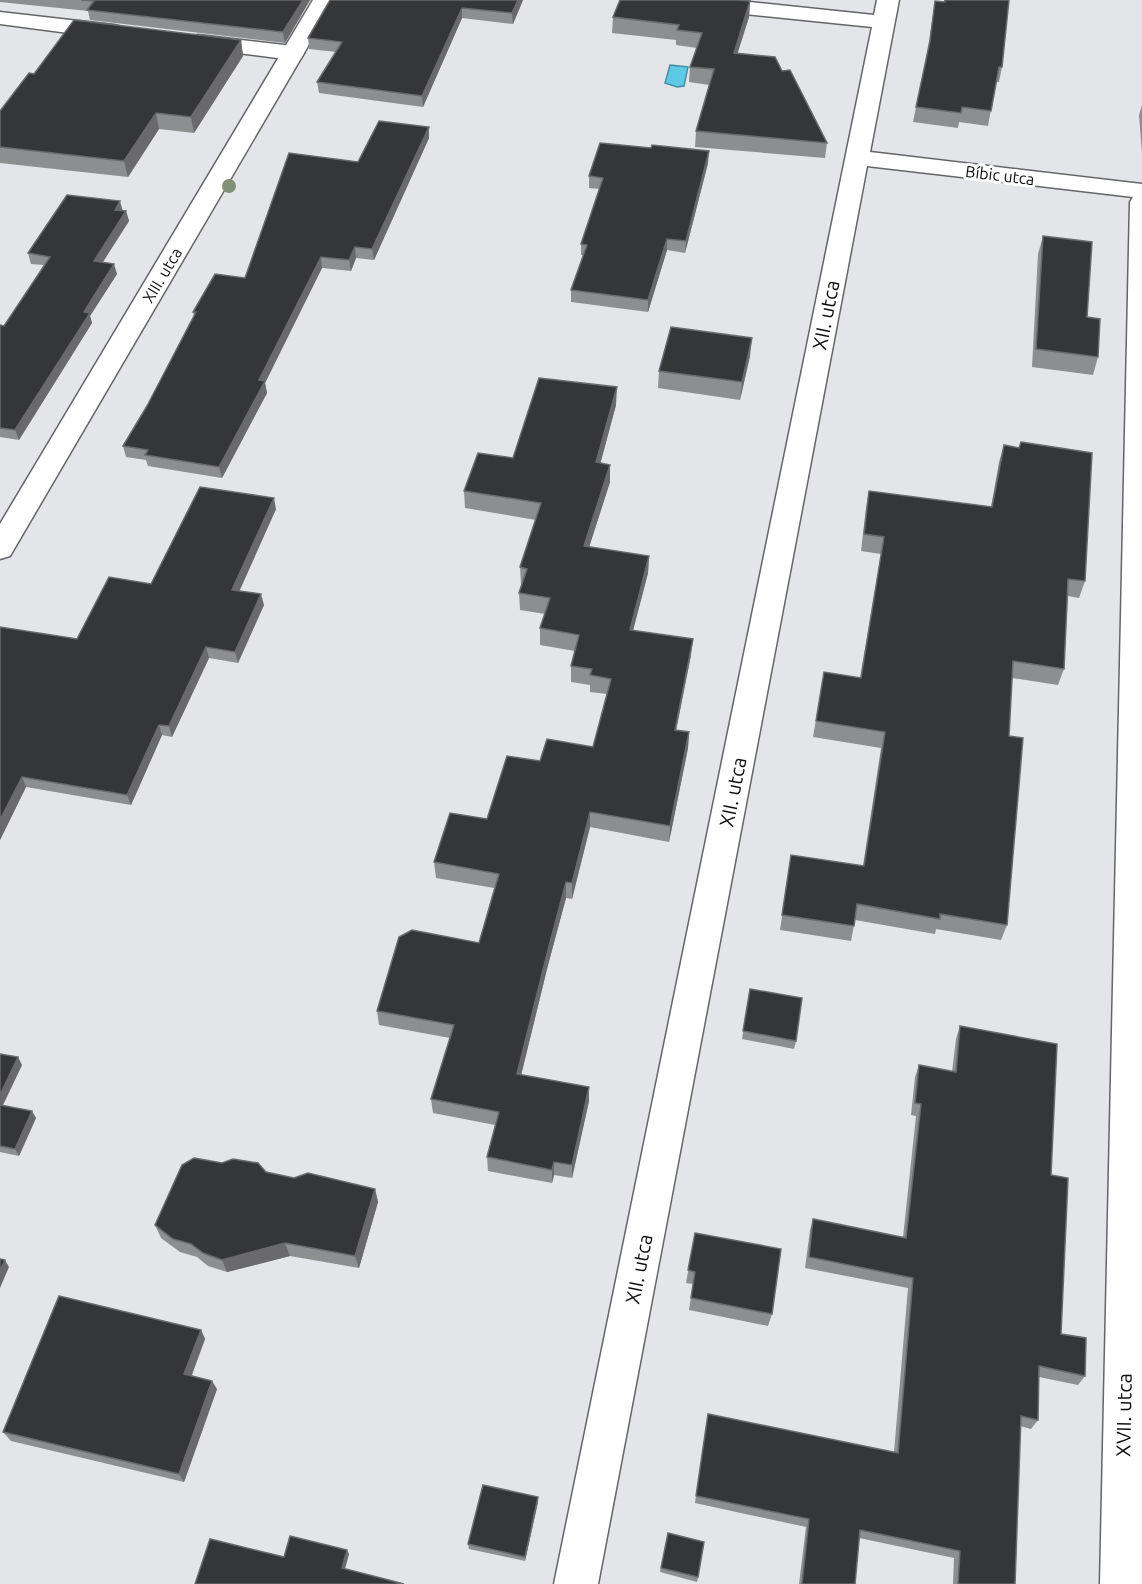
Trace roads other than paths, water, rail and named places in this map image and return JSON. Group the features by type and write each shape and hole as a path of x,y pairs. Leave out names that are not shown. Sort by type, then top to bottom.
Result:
{"street":[{"name":"XIII. utca","path":"0,549 324,0"},
{"path":"667,0 886,11"},
{"name":"XII. utca","path":"576,1584 886,11"},
{"path":"0,18 140,35"},
{"path":"174,39 293,53"},
{"name":"Bíbic utca","path":"857,158 1142,191"},
{"name":"XVII. utca","path":"1122,1584 1142,202"}],"water":[{"path":"670,65 688,67 684,86 677,87 665,83"}]}
